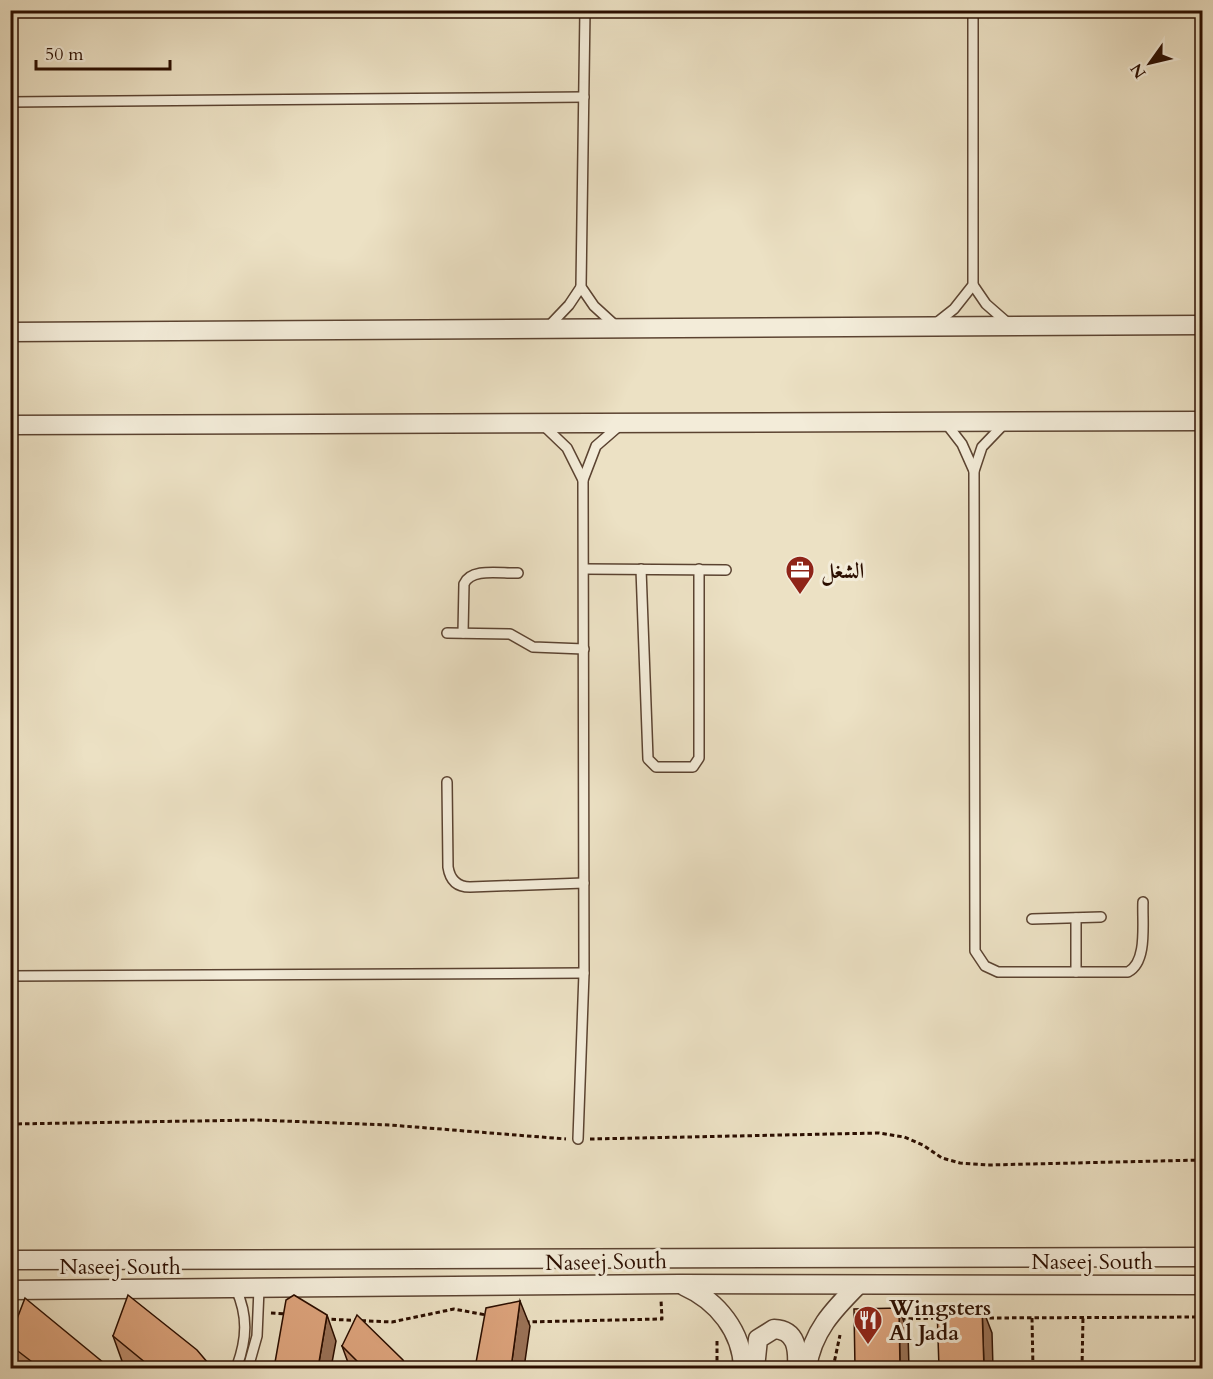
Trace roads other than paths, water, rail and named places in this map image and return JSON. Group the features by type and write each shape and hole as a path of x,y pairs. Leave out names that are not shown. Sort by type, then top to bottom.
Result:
{"street":[{"path":"10,332 1203,325"},
{"path":"11,426 1203,420"},
{"path":"10,1260 1203,1257"},
{"path":"680,1284 704,1297 723,1315 736,1336 743,1368"},
{"name":"Naseej South","path":"10,1290 680,1284 1203,1285"},
{"path":"807,1368 813,1342 822,1326 832,1310 858,1285"},
{"path":"755,1368 758,1339 774,1329 786,1332 795,1341 797,1368"}],"lane":[{"path":"546,329 569,305 581,287 585,10"},
{"path":"973,10 973,285 986,304 1012,326"},
{"path":"10,102 584,97"},
{"path":"931,327 954,309 973,285"},
{"path":"581,287 594,306 619,328"},
{"path":"1008,420 982,447 974,471 975,951 985,966 998,972 1122,972 1134,969 1140,960 1143,902"},
{"path":"944,421 962,444 974,471"},
{"path":"578,1139 584,974 583,480 596,446 623,423"},
{"path":"541,424 567,448 583,480"},
{"path":"584,569 726,570"},
{"path":"640,569 648,759 656,767 686,769 693,767 699,758 699,569"},
{"path":"463,633 464,584 467,577 474,574 518,573"},
{"path":"447,633 510,634 533,647 584,649"},
{"path":"447,782 448,867 449,874 457,884 470,887 584,883"},
{"path":"1032,919 1101,917"},
{"path":"1076,918 1076,972"},
{"path":"10,976 584,974"},
{"path":"236,1289 246,1319 246,1335 237,1366"},
{"path":"248,1368 257,1336 260,1312 259,1289"}],"place":[{"name":"الشغل","path":"800,596"},
{"name":"Wingsters Al Jada","path":"868,1346"}]}
